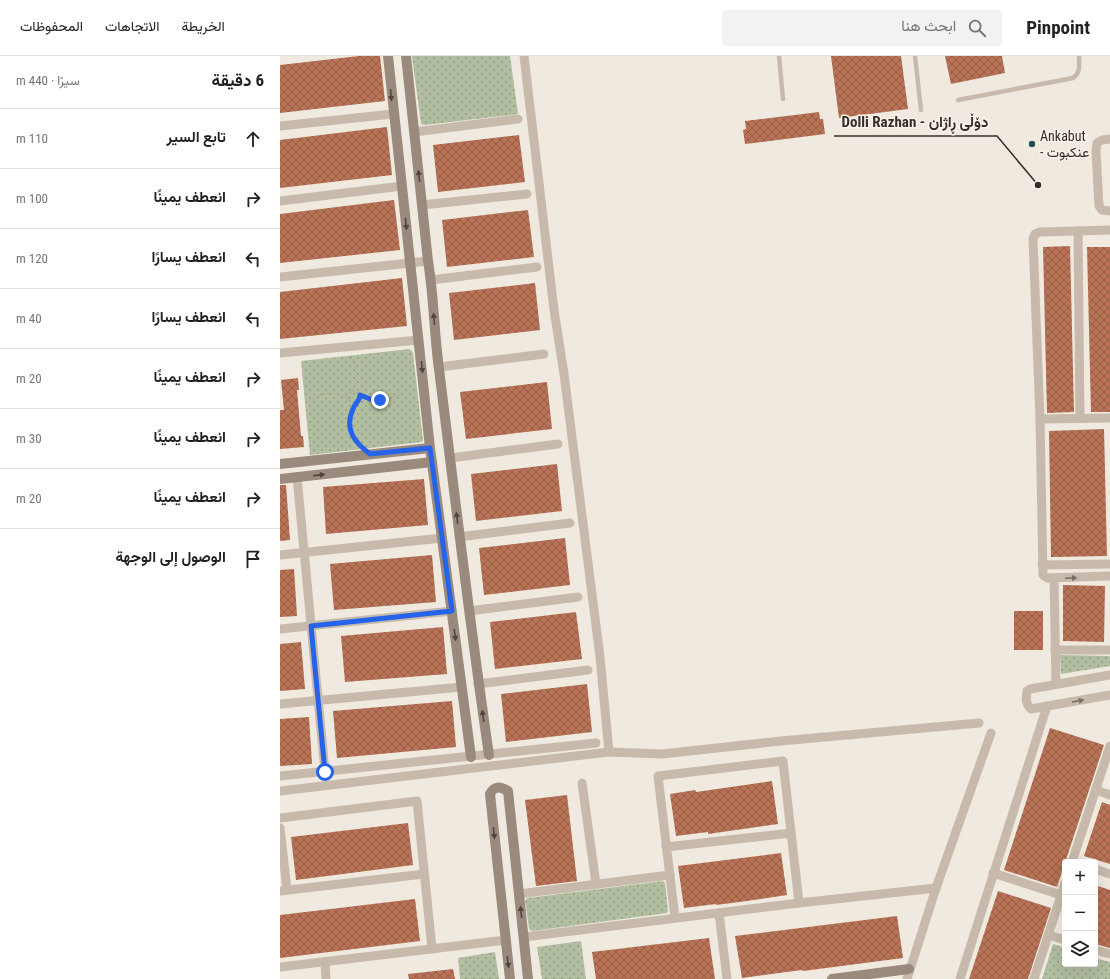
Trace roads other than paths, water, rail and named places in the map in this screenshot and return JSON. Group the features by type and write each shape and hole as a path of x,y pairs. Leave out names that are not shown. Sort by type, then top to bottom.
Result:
{"street":[{"path":"388,56 393,114 411,262 430,448 471,757"},
{"path":"406,56 431,280 439,367 459,537 478,684 489,755"},
{"path":"524,56 554,310 564,374 600,657 609,752"},
{"path":"280,126 393,114"},
{"path":"414,132 518,119"},
{"path":"1110,140 1102,140 1097,143 1096,151 1099,206 1102,210 1110,211"},
{"path":"280,201 402,186"},
{"path":"422,205 527,194"},
{"path":"1110,230 1040,232 1035,234 1033,239 1040,420 1042,565 1044,576 1047,578 1110,576"},
{"path":"1078,231 1080,418"},
{"path":"280,277 428,260"},
{"path":"431,280 537,268"},
{"path":"280,353 419,340"},
{"path":"439,367 544,354"},
{"path":"1040,420 1110,418"},
{"path":"450,458 558,444"},
{"path":"280,464 430,448"},
{"path":"280,479 432,462"},
{"path":"297,477 325,772"},
{"path":"459,537 570,523"},
{"path":"280,555 442,538"},
{"path":"1042,565 1110,564"},
{"path":"447,576 464,574"},
{"path":"1054,578 1056,684"},
{"path":"469,611 578,597"},
{"path":"280,629 452,611"},
{"path":"1055,650 1110,650"},
{"path":"478,684 588,670"},
{"path":"1110,675 1030,689 1027,691 1026,702 1031,709 1110,695"},
{"path":"280,704 462,687"},
{"path":"960,979 1047,706"},
{"path":"280,791 609,752 662,754 781,741 978,723"},
{"path":"832,979 908,974 936,888 991,733"},
{"path":"280,776 596,743"},
{"path":"1073,859 1110,746"},
{"path":"675,918 658,776 783,761 800,903"},
{"path":"582,783 596,884"},
{"path":"510,979 490,794 495,788 501,787 508,791 528,979"},
{"path":"1096,790 1110,795"},
{"path":"280,818 416,800 432,949"},
{"path":"280,828 283,890 424,874"},
{"path":"666,847 791,833"},
{"path":"1098,870 1110,874"},
{"path":"993,873 1061,896"},
{"path":"519,894 670,875"},
{"path":"524,937 936,888"},
{"path":"1034,979 1062,893"},
{"path":"719,913 727,979"},
{"path":"1048,935 1062,939"},
{"path":"280,967 506,940"},
{"path":"1098,951 1110,954"},
{"path":"325,962 326,979"}],"lane":[{"path":"778,56 783,100"},
{"path":"916,56 922,110"},
{"path":"958,100 1073,78 1079,71 1079,56"}],"place":[{"name":"Ankabut - عنکبوت","path":"1032,144"},
{"name":"Dolli Razhan - دۆڵی ڕاژان","path":"1038,185"}]}
